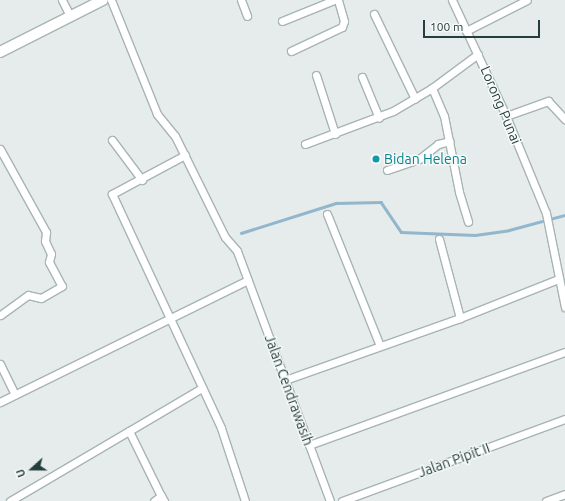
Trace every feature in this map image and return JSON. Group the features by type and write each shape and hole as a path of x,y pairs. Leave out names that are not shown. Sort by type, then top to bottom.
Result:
{"main road":[{"path":"0,52 98,1"}],"street":[{"path":"62,0 70,16"},
{"name":"Jalan Cendrawasih","path":"111,0 157,114 175,136 225,237 237,251 330,501"},
{"path":"241,0 247,16"},
{"path":"282,21 334,0"},
{"path":"291,51 342,27 344,21 338,0"},
{"name":"Lorong Punai","path":"452,0 506,116 546,213 551,227 558,280 565,307"},
{"path":"466,31 526,0"},
{"path":"374,14 415,99"},
{"path":"305,144 379,118 415,99 478,54"},
{"path":"316,75 335,134"},
{"path":"362,77 379,118"},
{"path":"432,88 450,141 459,192 468,222"},
{"path":"506,116 548,101 565,119"},
{"path":"112,140 142,180"},
{"path":"387,170 419,159 438,144 450,141"},
{"path":"0,149 46,232 45,241 51,254 49,262 62,286 59,290 41,298 28,295 0,315"},
{"path":"185,155 142,180 112,194 221,428 245,501"},
{"path":"327,214 380,346"},
{"path":"439,239 460,318"},
{"path":"0,402 170,320 248,280"},
{"path":"285,380 460,318 558,280"},
{"path":"309,445 565,352"},
{"path":"0,364 15,395"},
{"path":"10,501 202,388"},
{"name":"Jalan Pipit II","path":"342,501 565,419"},
{"path":"129,431 163,499 154,501"},
{"path":"546,501 565,494"}],"waterway":[{"path":"241,233 336,203 381,202 401,232 475,235 509,230 565,215"}],"place":[{"name":"Bidan Helena","path":"376,159"}]}
